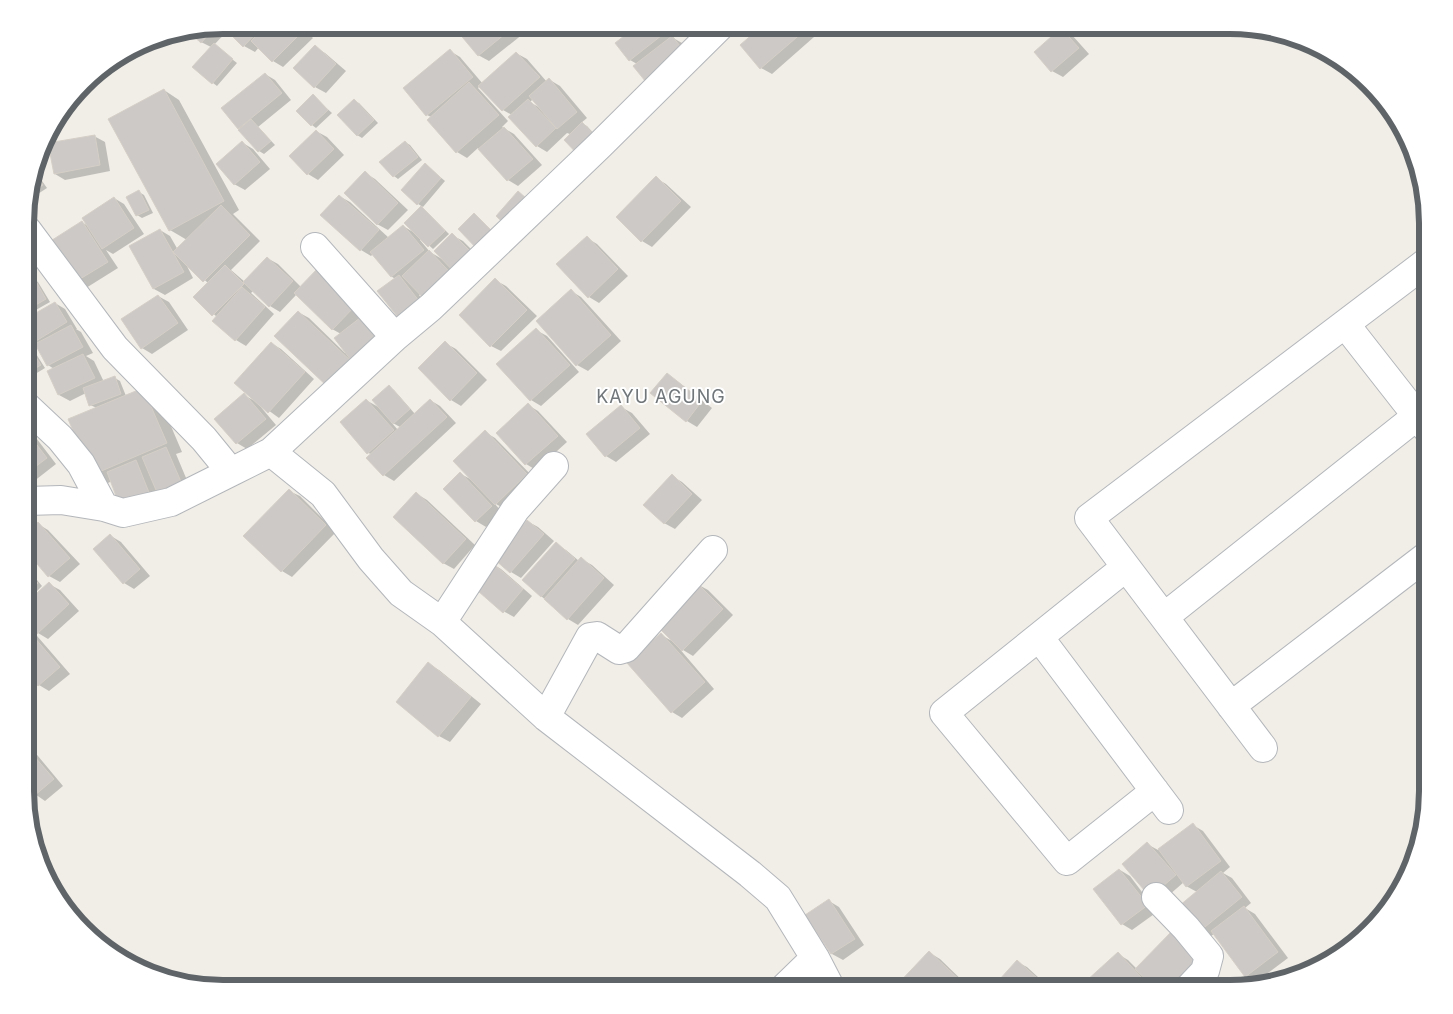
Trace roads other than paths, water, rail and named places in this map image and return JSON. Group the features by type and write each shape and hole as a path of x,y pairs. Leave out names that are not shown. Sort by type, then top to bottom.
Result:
{"street":[{"path":"34,501 60,500 104,507 123,513 156,507 171,502 271,452 490,252 712,34"},
{"path":"34,239 115,348 204,439 231,472"},
{"path":"315,247 396,337"},
{"path":"1262,748 1089,518 1419,268"},
{"path":"1345,324 1419,419"},
{"path":"34,414 60,438 81,464 104,507"},
{"path":"1164,617 1419,425"},
{"path":"271,452 322,494 371,559 401,593 442,622 546,717 750,874 778,898 826,980"},
{"path":"442,622 515,510 554,466"},
{"path":"546,717 590,636 597,636 619,650 626,648 713,550"},
{"path":"1231,706 1419,562"},
{"path":"1039,637 1162,800 1067,861 944,714 1039,637 1126,567"},
{"path":"1156,897 1186,928 1209,956 1204,971 1196,980"},
{"path":"792,980 815,958"}],"district":[{"name":"KAYU AGUNG","path":"661,396"}]}
